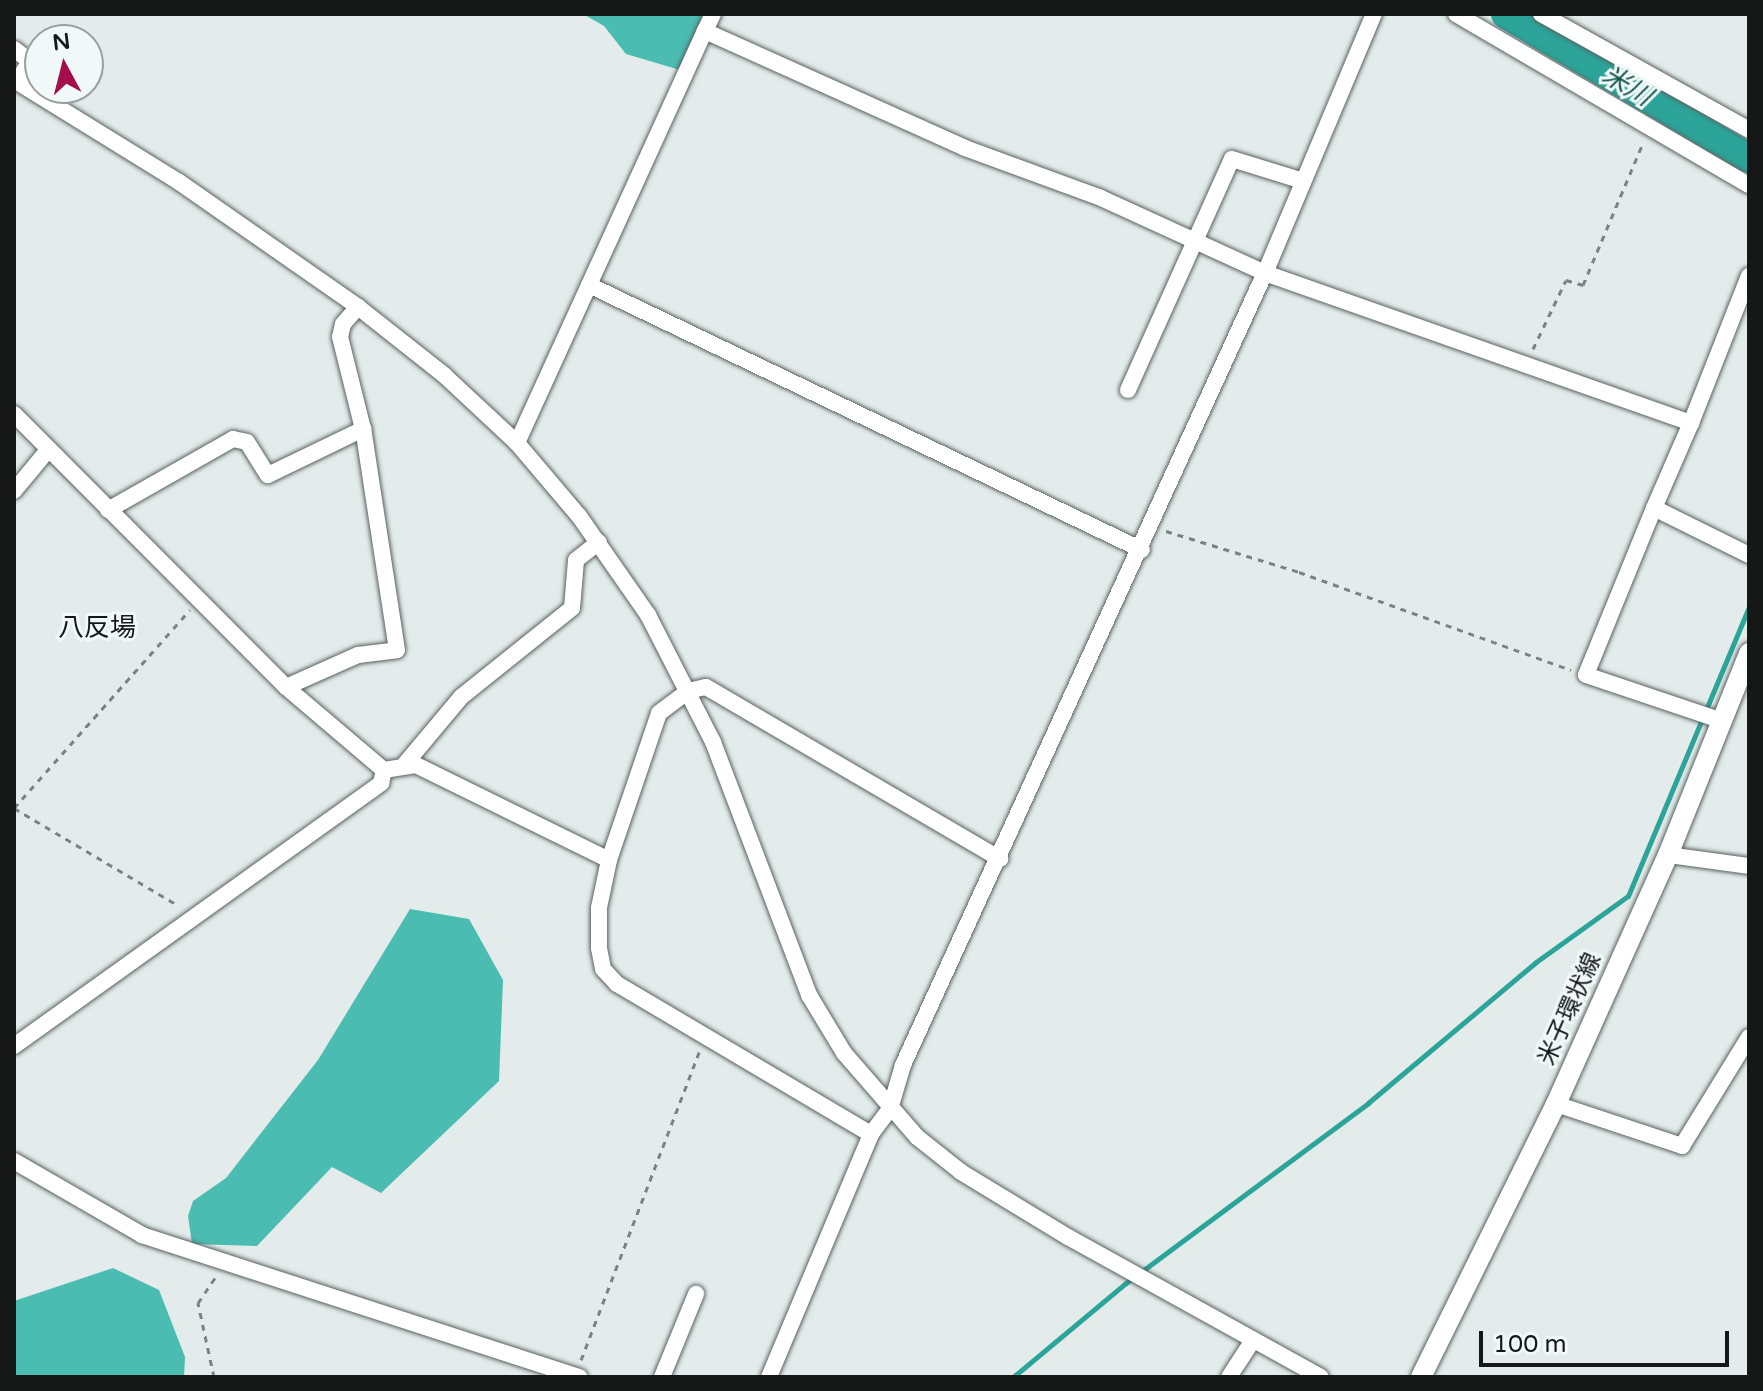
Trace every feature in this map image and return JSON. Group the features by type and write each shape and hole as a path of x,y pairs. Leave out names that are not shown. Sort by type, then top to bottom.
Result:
{"main road":[{"name":"米子環状線","path":"1421,1377 1556,1104 1668,855 1749,653"}],"street":[{"path":"517,443 713,14"},
{"path":"769,1377 871,1134 890,1109 903,1065 1142,550 1265,273 1374,14"},
{"path":"1456,14 1749,185"},
{"path":"1541,14 1749,130"},
{"path":"705,31 965,148 1020,164 1197,239 1265,273 1691,423"},
{"path":"14,49 30,61 15,81 179,182 358,307 444,375 517,443 599,542 648,615 713,742 809,995 844,1053 890,1109 961,1172 1321,1377"},
{"path":"1128,390 1232,159 1303,181"},
{"path":"1723,721 1586,675 1749,276"},
{"path":"589,285 1142,550"},
{"path":"286,687 358,655 397,650 363,429 340,337 343,324 358,307"},
{"path":"14,414 286,687 384,770"},
{"path":"108,510 233,439 247,442 268,475 363,429"},
{"path":"14,491 48,450"},
{"path":"1654,508 1749,555"},
{"path":"405,764 461,697 572,608 576,560 599,542"},
{"path":"871,1134 617,984 603,969 599,908 609,860 659,713 688,691 706,687 1000,859"},
{"path":"384,770 405,764 416,765 609,860"},
{"path":"14,1046 381,783 384,770"},
{"path":"1668,855 1749,866"},
{"path":"1556,1104 1682,1146 1749,1037"},
{"path":"14,1161 142,1235 226,1265 578,1376"},
{"path":"662,1377 696,1294"},
{"path":"1229,1377 1253,1340"}],"path":[{"path":"1526,364 1566,280 1583,285 1650,126"},
{"path":"1152,527 1299,572 1586,675"},
{"path":"195,916 14,808 199,600"},
{"path":"578,1376 706,1034"},
{"path":"214,1377 198,1303 226,1265"}],"shaded area":[{"path":"583,14 703,14 680,70 626,54 604,26"},
{"path":"410,909 469,919 503,980 499,1081 381,1193 332,1167 257,1246 192,1244 188,1216 193,1201 226,1178 318,1060"},
{"path":"113,1268 159,1290 185,1357 184,1377 14,1377 14,1301"}],"waterway":[{"name":"米川","path":"1506,14 1749,158"},
{"path":"1013,1377 1126,1283 1368,1103 1536,962 1628,896 1749,607"}],"district":[{"name":"八反場","path":"97,628"}]}
